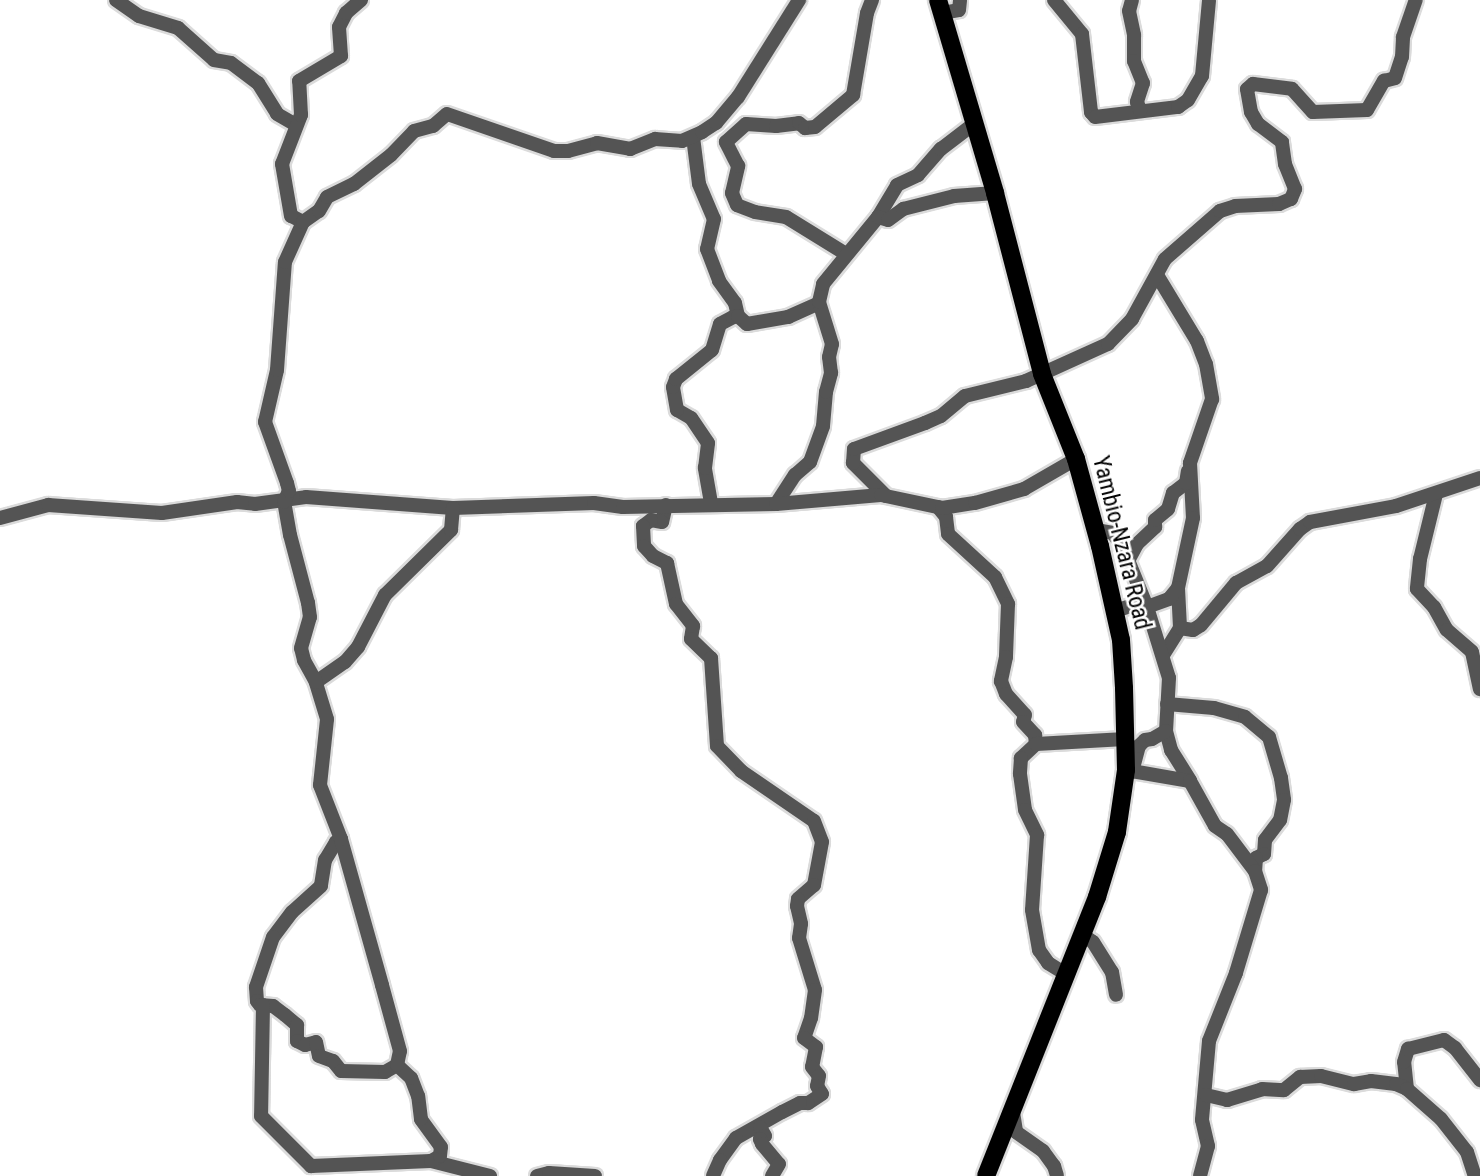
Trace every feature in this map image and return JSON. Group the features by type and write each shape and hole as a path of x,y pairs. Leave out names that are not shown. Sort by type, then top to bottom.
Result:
{"main road":[{"name":"Yambio-Nzara Road","path":"940,6 995,193 1042,374 1076,459 1096,530 1121,640 1129,771 1117,832 1083,935 986,1176"}],"street":[{"path":"116,0 139,16 178,28 214,60 231,63 258,83 277,114 296,125"},
{"path":"303,222 290,216 282,171 282,164 301,115 299,81 341,55 339,27 346,13 361,0"},
{"path":"431,1161 440,1156 440,1143 421,1119 413,1082 397,1065 399,1047 341,839 320,785 327,719 316,682 308,673 301,648 310,617 300,578 302,571 290,535 284,502 288,498 287,483 271,443 265,415 277,369 285,262 303,222 319,211 327,197 354,184 391,155 410,135 433,125 447,114 554,151 568,151 597,142 630,149 655,139 682,141 693,137 716,123 738,97 799,0"},
{"path":"820,303 788,317 747,324 738,316 735,303 719,281 707,249 714,219 732,193 738,166 726,142 741,132 744,124 776,126 799,123 805,128 815,127 853,95 867,13 872,0"},
{"path":"940,6 959,10 960,0"},
{"path":"1054,0 1082,34 1092,115 1100,116 1178,107 1188,100 1202,76 1209,0"},
{"path":"1132,0 1129,10 1134,34 1134,61 1143,83 1137,102 1140,110"},
{"path":"886,496 853,463 854,449 933,419 965,396 1042,374 1108,344 1132,319 1165,259 1220,211 1235,206 1279,204 1291,200 1295,189 1285,164 1282,142 1258,124 1251,112 1247,89 1253,84 1292,89 1313,112 1367,110 1384,81 1395,78 1402,57 1403,37 1416,0"},
{"path":"776,504 795,475 810,462 823,426 832,344 820,303 823,284 878,217 897,186 918,175 941,149 975,123"},
{"path":"693,137 699,184 714,219"},
{"path":"732,193 737,205 755,212 786,217 799,228 846,254"},
{"path":"878,217 888,220 903,209 954,195 995,193"},
{"path":"1108,579 1129,563 1137,544 1150,534 1155,520 1168,509 1173,493 1186,484 1190,463 1212,399 1206,364 1197,341 1157,275"},
{"path":"711,503 705,468 708,443 691,418 677,410 673,387 676,379 712,350 720,324 738,316"},
{"path":"0,518 48,505 162,513 237,502 256,504 288,498 453,508 594,503 622,507 711,503 776,504 886,496 938,508 975,503 1024,489 1076,459"},
{"path":"1163,654 1180,628 1178,587 1193,518 1190,463"},
{"path":"1180,628 1193,630 1201,625 1236,583 1267,566 1300,528 1310,522 1436,494 1480,478"},
{"path":"1436,494 1420,559 1417,589 1434,607 1447,630 1472,652 1480,689"},
{"path":"666,505 662,522 651,520 643,526 644,547 653,556 667,563 676,604 693,626 691,639 711,659 717,746 741,771 814,821 822,842 814,885 798,899 797,906 801,924 799,938 815,990 811,1018 804,1038 816,1047 812,1067 819,1076 817,1086 822,1094 808,1103 800,1103 782,1112 760,1127 736,1138 720,1160 713,1176"},
{"path":"316,682 338,670 353,654 385,595 451,530 453,508"},
{"path":"938,508 946,517 948,534 995,577 1008,604 1006,657 1000,681 1006,694 1025,715 1023,722 1035,735 1036,744"},
{"path":"1096,530 1113,533 1147,607 1169,678 1166,731 1171,750 1215,826 1227,834 1255,870 1261,890 1236,972 1209,1041 1202,1120 1208,1146 1200,1176"},
{"path":"1115,611 1133,606 1147,607 1169,599 1178,587"},
{"path":"1167,704 1214,708 1245,717 1269,737 1281,778 1284,800 1280,820 1265,840 1264,854 1256,858 1255,870"},
{"path":"1166,731 1145,740 1139,747 1129,771 1190,781"},
{"path":"1067,975 1048,963 1039,950 1032,910 1038,835 1026,810 1020,774 1021,758 1036,744 1125,739"},
{"path":"341,839 336,842 325,860 321,886 292,912 273,937 256,987 257,1002 273,1006 291,1019 297,1027 297,1041 305,1045 316,1042 319,1056 332,1061 341,1071 385,1072 397,1065"},
{"path":"1083,935 1093,942 1107,963 1116,995"},
{"path":"263,1005 261,1116 283,1141 311,1166 431,1161 490,1176"},
{"path":"1407,1089 1404,1062 1408,1049 1444,1040 1455,1048 1480,1080"},
{"path":"1206,1095 1227,1100 1262,1089 1284,1090 1300,1077 1321,1076 1354,1084 1371,1081 1407,1089 1441,1119 1467,1152 1475,1176"},
{"path":"1013,1110 1016,1132 1047,1156 1057,1176"},
{"path":"760,1127 765,1136 760,1139 779,1164 772,1176"},
{"path":"537,1176 550,1173 595,1176"}]}
